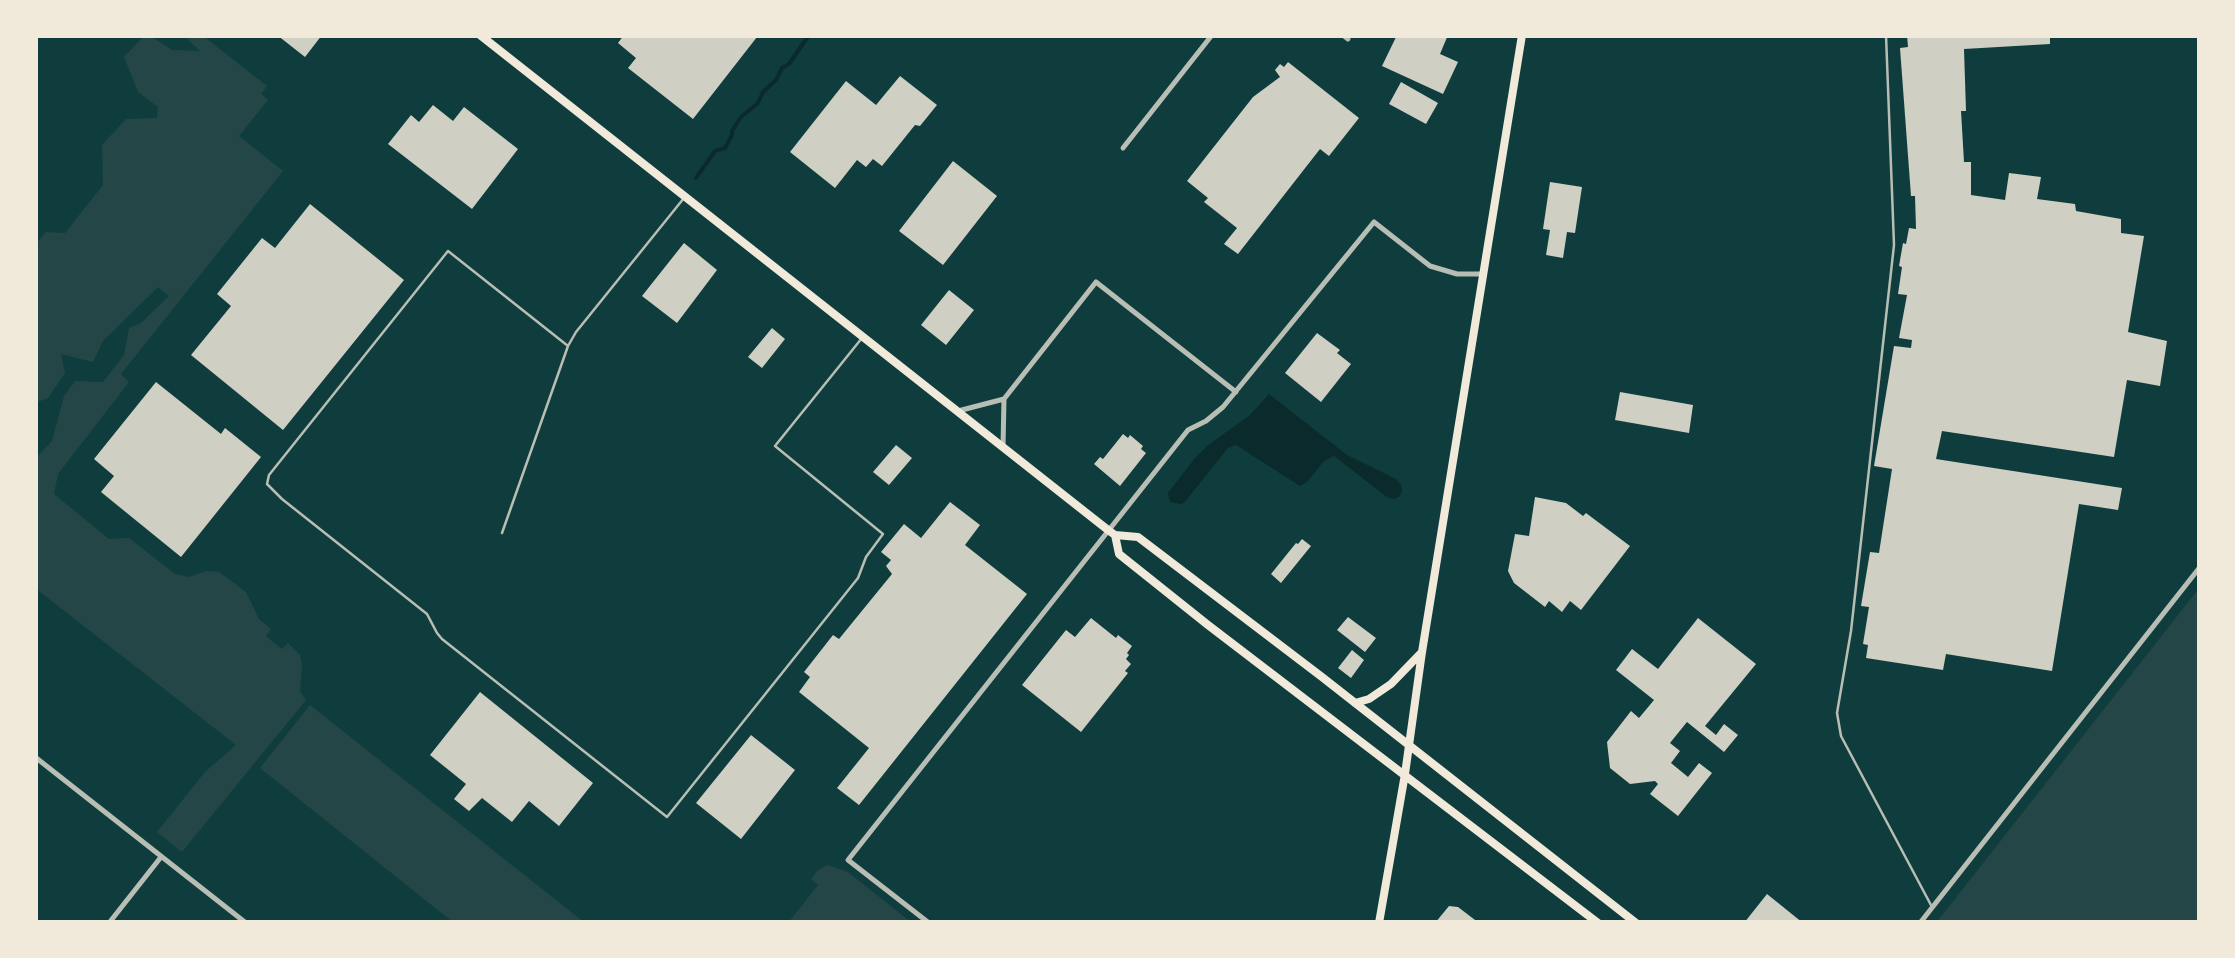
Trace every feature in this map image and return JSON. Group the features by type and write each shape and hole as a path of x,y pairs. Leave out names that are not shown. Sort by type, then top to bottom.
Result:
{"main road":[{"path":"480,35 1112,532 1138,537 1636,923"},
{"path":"1379,923 1522,35"},
{"path":"1112,532 1119,554 1598,923"},
{"path":"1355,702 1377,694 1422,652"}],"street":[{"path":"1122,148 1212,35"},
{"path":"929,923 848,860 1112,532 1188,430 1206,422 1236,392 1374,222 1430,266 1456,274 1484,274"},
{"path":"1003,447 1004,400 1096,282 1236,392"},
{"path":"958,411 1004,400"},
{"path":"1920,923 2200,567"},
{"path":"35,757 246,923"},
{"path":"109,923 161,856"}],"lane":[{"path":"1886,35 1894,244 1851,631 1836,713 1842,736 1932,908"},
{"path":"502,533 568,346 685,196"},
{"path":"568,346 448,251 269,475 267,484 428,614 436,634 667,818 858,578 866,557 884,534 774,446 863,336"}],"shaded area":[{"path":"145,35 172,50 200,51 183,35 202,35 267,86 261,94 268,100 239,136 283,171 121,374 129,382 58,474 54,494 109,539 129,538 175,574 189,577 206,571 219,572 246,592 259,619 271,629 266,636 282,649 288,643 300,655 300,691 306,700 182,852 157,832 205,772 236,745 35,588 35,459 52,441 64,396 75,381 103,382 124,355 129,328 141,323 169,296 158,287 103,341 93,362 61,354 65,373 48,398 35,403 35,245 46,232 65,233 103,185 102,145 126,119 157,118 158,107 138,92 124,57"},
{"path":"1269,394 1347,455 1396,479 1401,485 1400,496 1387,497 1334,456 1300,486 1236,445 1228,448 1184,503 1170,502 1168,493 1195,458 1250,415"},
{"path":"2200,587 2200,923 1936,923"},
{"path":"310,705 585,923 454,923 260,768"},
{"path":"827,865 848,872 912,923 788,923 818,885 811,879"}],"building":[{"path":"277,35 322,35 305,57"},
{"path":"624,35 757,37 693,119 628,68 636,58 618,43"},
{"path":"1397,35 1448,35 1440,54 1458,62 1443,94 1382,66"},
{"path":"1907,35 2050,35 2050,44 1964,49 1966,111 1961,111 1964,162 1971,162 1971,195 2005,200 2009,173 2041,177 2037,199 2075,204 2076,211 2121,219 2121,233 2144,236 2128,332 2167,341 2160,386 2127,380 2114,457 1942,431 1936,459 2122,488 2118,510 2079,504 2052,671 1946,654 1943,670 1866,658 1868,645 1863,644 1869,607 1861,606 1870,552 1879,553 1892,469 1874,466 1894,346 1911,348 1912,340 1899,338 1907,295 1898,294 1903,243 1906,244 1909,228 1916,229 1900,48 1908,47"},
{"path":"1288,62 1359,118 1329,156 1320,149 1238,254 1224,244 1237,228 1204,202 1208,198 1187,181 1253,97 1280,77 1275,70 1280,64 1284,67"},
{"path":"900,76 937,105 882,166 873,159 866,167 857,160 835,188 790,152 846,81 876,105"},
{"path":"1401,82 1438,103 1426,124 1389,104"},
{"path":"433,105 453,121 464,107 518,149 472,209 388,144 411,115 419,122"},
{"path":"953,161 997,196 943,265 899,231"},
{"path":"1550,182 1582,187 1575,233 1567,232 1563,258 1546,255 1550,230 1543,229"},
{"path":"310,204 404,280 283,430 191,355 231,306 217,294 262,238 275,248"},
{"path":"684,243 717,270 677,323 642,296"},
{"path":"949,290 974,310 946,345 921,325"},
{"path":"772,328 785,339 762,368 748,357"},
{"path":"1317,333 1351,364 1321,402 1285,373"},
{"path":"156,382 221,434 225,428 261,457 181,557 101,492 114,476 94,459"},
{"path":"1620,392 1693,405 1689,433 1615,420"},
{"path":"1123,434 1128,438 1130,435 1146,453 1120,486 1094,464"},
{"path":"896,445 912,458 889,485 873,472"},
{"path":"1535,497 1566,503 1583,516 1586,513 1630,546 1581,610 1570,601 1562,612 1549,601 1545,607 1514,583 1508,571 1515,534 1529,536"},
{"path":"950,502 980,525 965,545 1027,594 859,805 837,788 869,748 799,692 810,677 804,672 833,635 839,639 892,574 886,566 891,560 881,552 904,524 921,538"},
{"path":"1302,539 1311,546 1281,583 1271,574"},
{"path":"1348,617 1376,638 1365,652 1337,630"},
{"path":"1091,618 1132,646 1126,659 1131,664 1081,732 1022,685 1066,630 1075,637"},
{"path":"1698,618 1756,664 1705,726 1716,735 1724,724 1738,735 1724,752 1687,722 1670,743 1680,751 1671,763 1688,777 1699,763 1712,773 1678,816 1650,794 1658,784 1655,781 1630,784 1610,768 1607,742 1631,711 1639,718 1654,700 1616,670 1632,649 1658,669"},
{"path":"1352,650 1364,660 1351,678 1338,668"},
{"path":"480,692 593,783 559,826 529,801 512,822 482,798 469,811 454,799 466,784 430,755"},
{"path":"751,735 795,770 741,839 696,803"},
{"path":"1767,894 1803,923 1744,923"},
{"path":"1449,906 1458,907 1479,923 1435,923"}],"waterway":[{"path":"696,178 715,151 725,148 741,117 758,103 809,35"}]}
